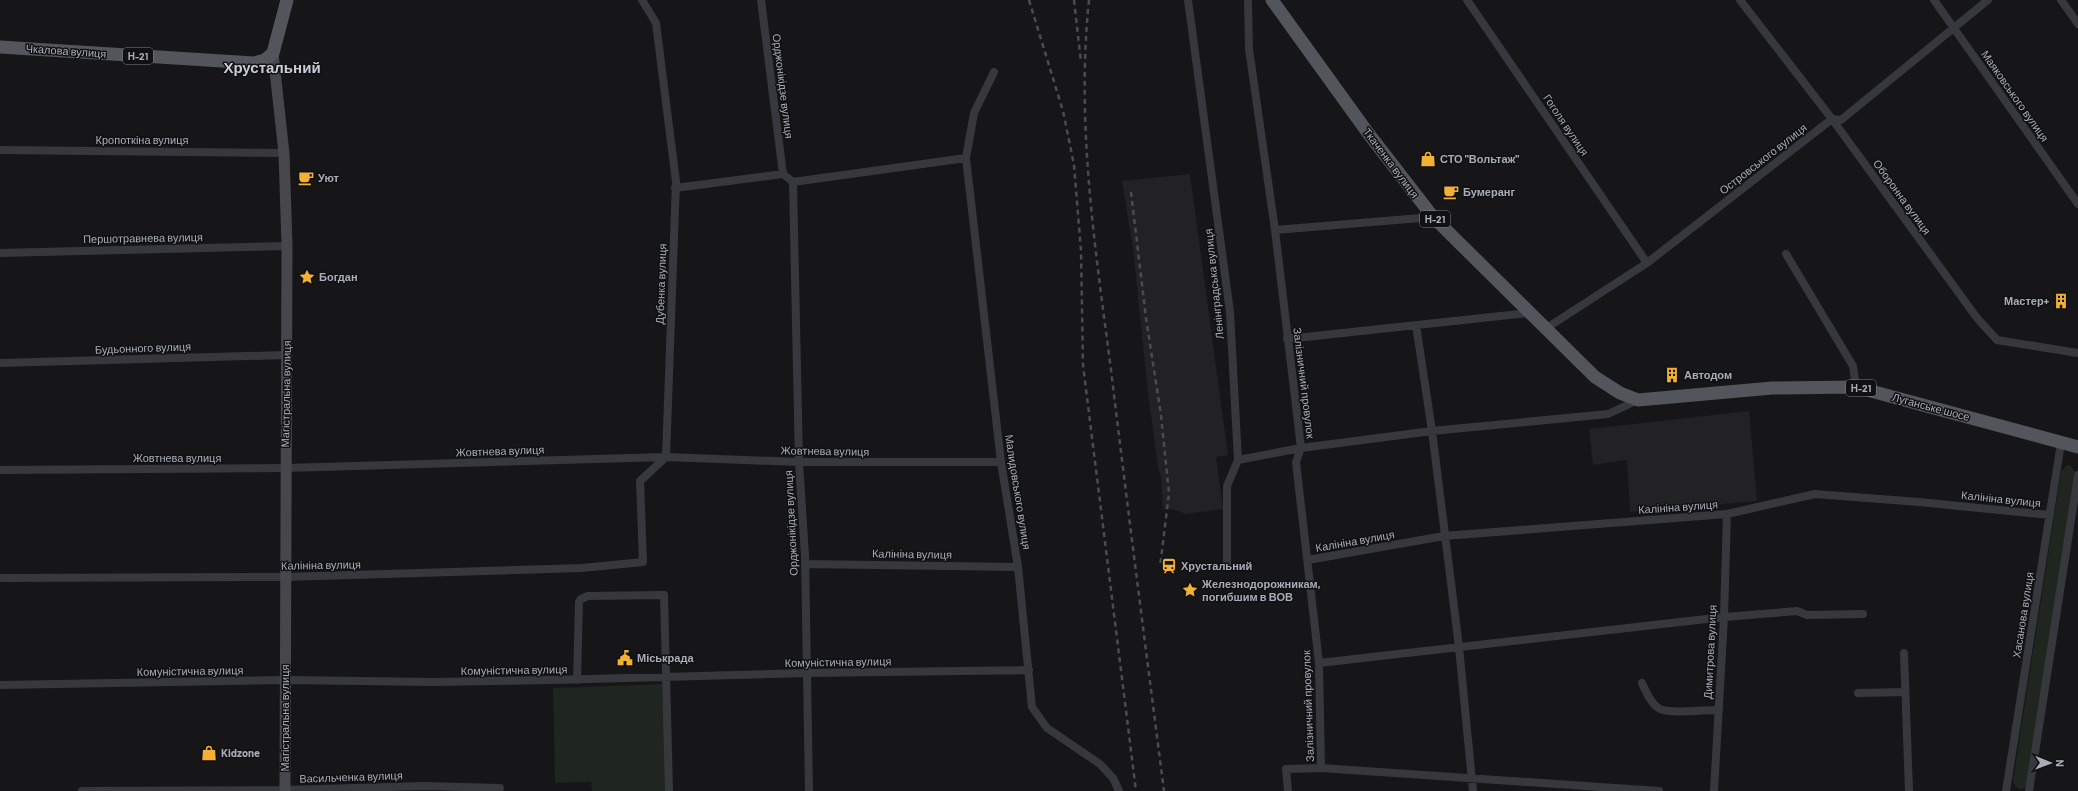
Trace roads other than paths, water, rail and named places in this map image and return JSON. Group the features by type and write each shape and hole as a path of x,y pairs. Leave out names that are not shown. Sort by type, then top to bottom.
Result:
{"main road":[{"name":"Магістральна вулиця","path":"273,53 288,0"},
{"name":"Ткаченка вулиця","path":"1272,0 1368,133 1433,217 1528,313 1595,377 1620,393 1638,400"},
{"name":"Чкалова вулиця","path":"0,47 238,63 254,63 265,60 273,53"},
{"name":"Луганське шосе","path":"1638,400 1772,388 1856,387 2078,447"}],"street":[{"name":"Дубенка вулиця","path":"642,0 656,23 675,188 666,457"},
{"name":"Орджонікідзе вулиця","path":"761,0 783,174"},
{"name":"Ленінградська вулиця","path":"1188,0 1230,312 1238,460 1227,486 1227,566"},
{"name":"Залізничний провулок","path":"1248,0 1249,50 1275,230 1301,448 1296,462 1319,663 1321,768"},
{"name":"Гоголя вулиця","path":"1467,0 1647,263"},
{"name":"Оборонна вулиця","path":"1740,0 1832,119 1977,318 1997,340 2078,353"},
{"name":"Маяковського вулиця","path":"1934,0 2078,204"},
{"name":"Островського вулиця","path":"1545,329 1647,263 1832,119 1841,120 1953,27 1988,0"},
{"path":"2061,0 2078,24"},
{"name":"Магістральна вулиця","path":"273,53 284,153 287,246 285,791"},
{"name":"Малидовського вулиця","path":"994,72 974,113 966,158 1001,462 1018,567 1032,707 1047,728 1100,764 1113,778 1119,791"},
{"name":"Кропоткіна вулиця","path":"0,150 284,153"},
{"path":"675,188 783,174 793,182 966,158"},
{"name":"Орджонікідзе вулиця","path":"793,182 798,462 805,564 809,791"},
{"path":"1275,230 1433,217"},
{"name":"Першотравнева вулиця","path":"0,253 287,246"},
{"path":"1786,254 1852,366 1856,387"},
{"path":"1287,339 1528,313"},
{"path":"1416,325 1432,431 1459,647 1473,791"},
{"name":"Будьонного вулиця","path":"0,363 287,354"},
{"path":"1238,460 1301,448 1432,431 1608,414 1638,400"},
{"name":"Хасанова вулиця","path":"2006,791 2061,443"},
{"name":"Жовтнева вулиця","path":"0,470 286,468 666,457 798,462 1001,462"},
{"name":"Калініна вулиця","path":"0,578 285,577 582,568 643,562 640,481 666,457"},
{"path":"2029,791 2078,475"},
{"name":"Калініна вулиця","path":"1308,560 1444,536 1727,514 1815,494 2050,515"},
{"name":"Димитрова вулиця","path":"1714,791 1724,617 1727,514"},
{"name":"Калініна вулиця","path":"805,564 1018,567"},
{"path":"577,680 579,602 581,599 588,596 664,595 668,678 669,791"},
{"path":"1319,663 1724,617 1797,611 1807,615 1863,614"},
{"path":"1904,653 1909,791"},
{"name":"Комуністична вулиця","path":"0,685 285,680 434,682 577,680 807,673 1029,670"},
{"path":"1642,684 1650,699 1659,708 1667,710 1718,710"},
{"path":"1858,693 1905,692"},
{"path":"1288,791 1286,768 1321,768 1472,777 1659,791"},
{"name":"Васильченка вулиця","path":"82,791 285,791 424,786 500,788"}],"railway":[{"path":"1029,0 1063,111 1074,165 1081,251 1083,365 1136,791"},
{"path":"1074,0 1081,62"},
{"path":"1089,0 1085,93 1089,185 1099,278 1164,791"},
{"path":"1131,192 1146,318 1161,415 1169,493 1160,567"}],"place":[{"name":"СТО \"Вольтаж\"","path":"1428,159"},
{"name":"Уют","path":"306,178"},
{"name":"Бумеранг","path":"1451,192"},
{"name":"Богдан","path":"307,277"},
{"name":"Мастер+","path":"2061,301"},
{"name":"Автодом","path":"1672,375"},
{"name":"Хрустальний","path":"1169,566"},
{"name":"Железнодорожникам, погибшим в ВОВ","path":"1190,590"},
{"name":"Міськрада","path":"625,658"},
{"name":"Kidzone","path":"209,753"}],"district":[{"name":"Хрустальний","path":"272,68"}]}
